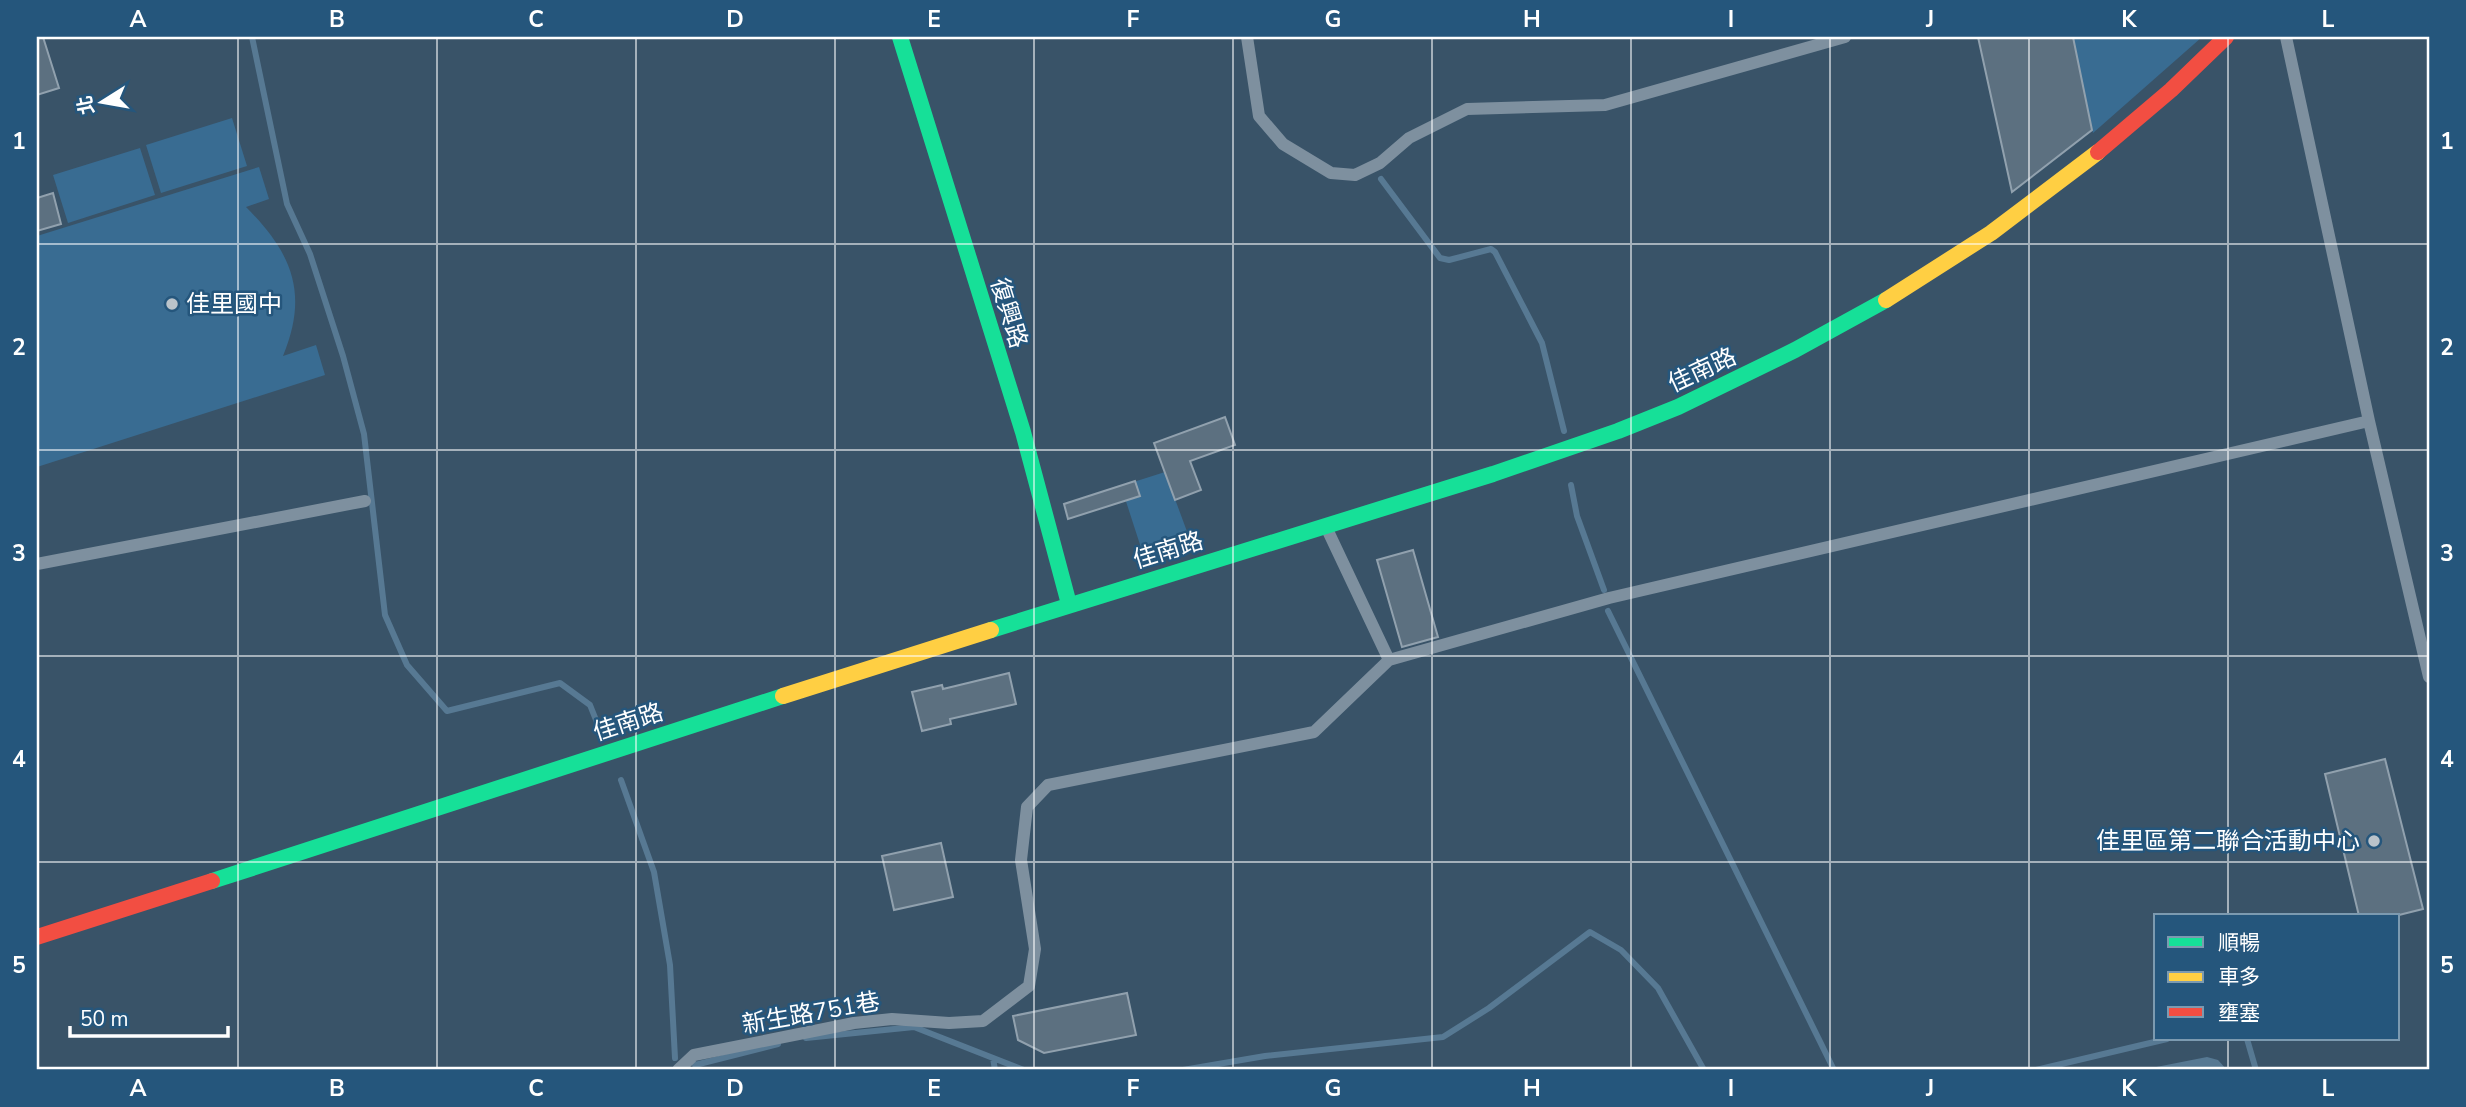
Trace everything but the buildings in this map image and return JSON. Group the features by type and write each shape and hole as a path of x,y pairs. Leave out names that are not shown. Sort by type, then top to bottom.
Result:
{"street":[{"name":"復興路","path":"900,37 1023,432 1069,604"},
{"name":"佳南路","path":"37,937 1069,604 1553,455 1655,417 1836,330 1935,272 2077,171 2155,104 2226,37"}],"lane":[{"path":"1247,37 1259,116 1283,144 1331,173 1355,175 1380,163 1409,138 1467,109 1605,105 1845,37"},
{"path":"2286,37 2369,421 2429,677"},
{"path":"1326,525 1389,660 1609,598 2369,421"},
{"path":"37,564 365,501"},
{"name":"新生路751巷","path":"678,1070 694,1055 854,1023 892,1019 949,1023 983,1021 1030,986 1035,949 1021,860 1027,807 1048,785 1314,732 1389,660"}],"shaded area":[{"path":"2073,37 2202,37 2093,133"},
{"path":"232,118 247,166 161,193 146,145"},
{"path":"140,148 155,195 68,223 53,175"},
{"path":"259,167 269,199 246,207 275,241 285,258 295,293 295,313 283,356 316,345 325,375 37,467 37,236"},
{"path":"1165,472 1192,545 1145,560 1121,486"},
{"path":"2207,1057 2218,1060 2227,1070 2141,1070"}],"waterway":[{"path":"252,37 287,204 310,254 343,356 364,434 385,615 407,665 447,711 560,683 590,705 602,735"},
{"path":"1381,179 1440,258 1449,260 1491,249 1495,252 1542,343 1564,431"},
{"path":"1571,485 1577,516 1604,590"},
{"path":"1608,611 1834,1070"},
{"path":"621,780 654,872 670,965 675,1058"},
{"path":"1183,1070 1265,1056 1443,1037 1489,1008 1590,932 1621,950 1658,988 1704,1070"},
{"path":"806,1038 914,1027 1024,1070"},
{"path":"2036,1070 2163,1040"},
{"path":"2247,1040 2256,1070"},
{"path":"695,1065 778,1044"},
{"path":"993,1058 995,1070"}],"traffic: fast":[{"path":"900,37 1023,432 1069,604"},
{"path":"991,630 1493,474 1618,431 1678,407 1795,350 1886,300"},
{"path":"212,881 783,696"}],"traffic: slow":[{"path":"1886,300 1991,233 2098,152"},
{"path":"783,696 991,630"}],"traffic: jam":[{"path":"2098,152 2171,90 2226,37"},
{"path":"37,937 212,881"}],"place":[{"name":"佳里國中","path":"172,304"},
{"name":"佳里區第二聯合活動中心","path":"2374,841"}]}
